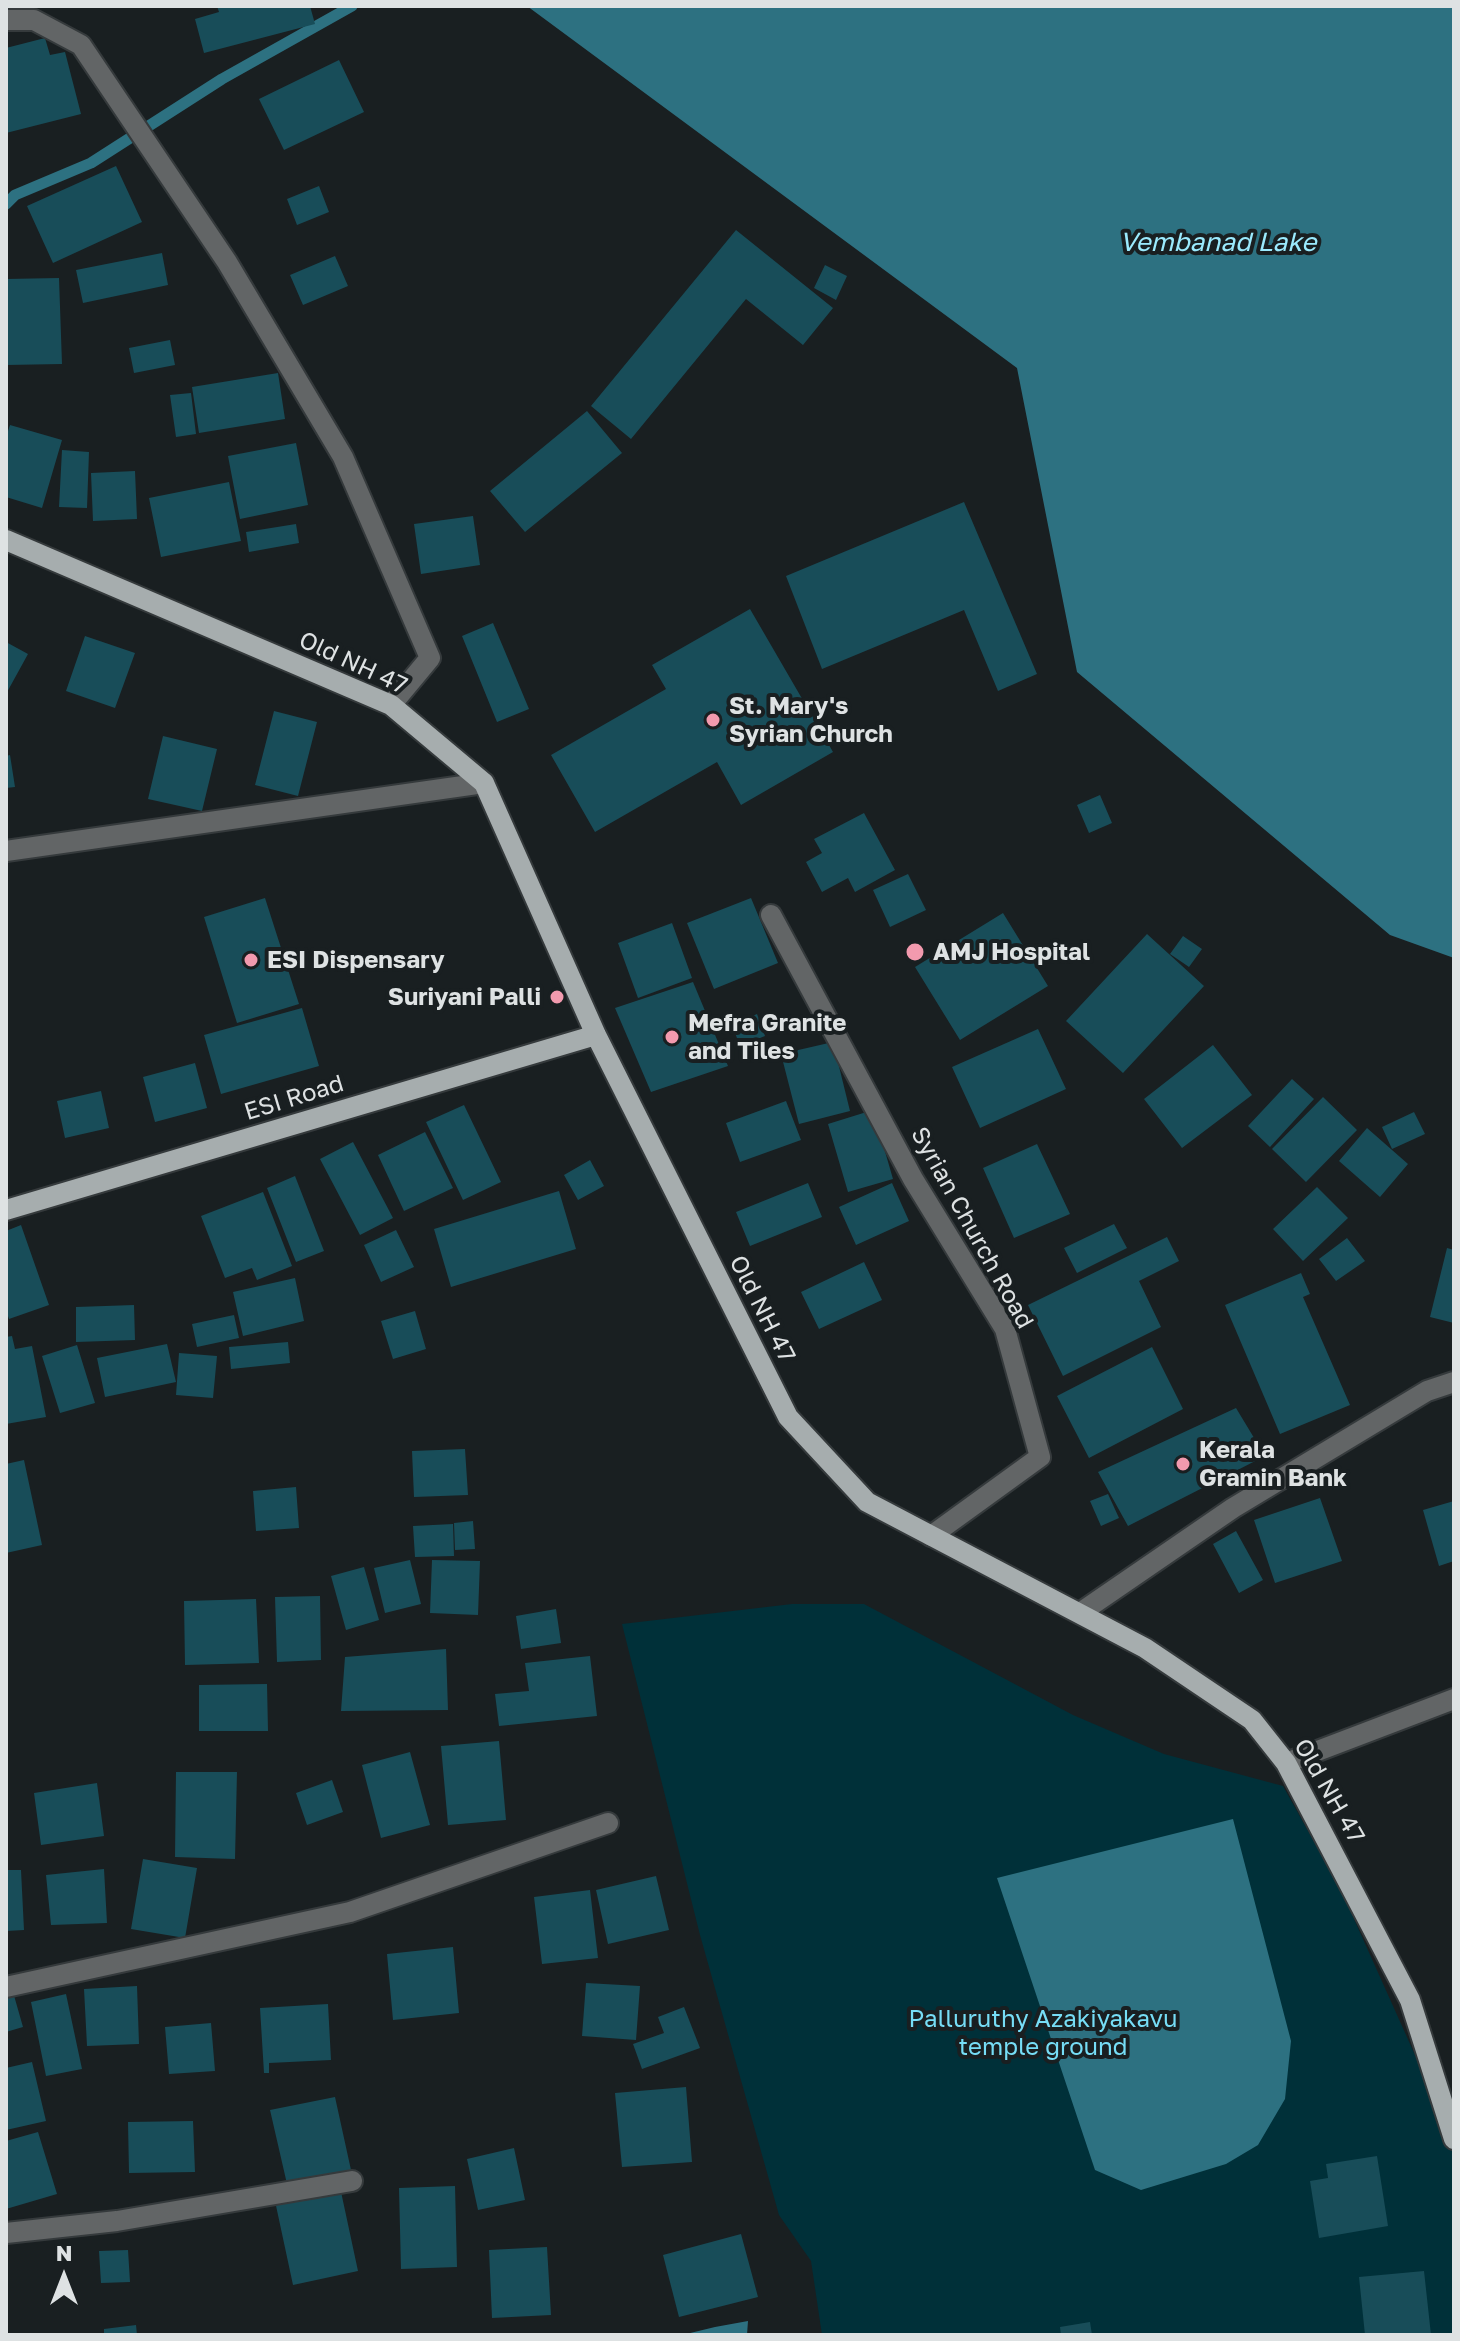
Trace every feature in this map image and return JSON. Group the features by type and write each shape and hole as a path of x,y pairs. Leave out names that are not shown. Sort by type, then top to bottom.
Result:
{"main road":[{"name":"Old NH 47","path":"6,540 391,705 484,783 596,1035 788,1417 867,1502 1145,1648 1252,1720 1286,1763 1410,2000 1454,2139"},
{"name":"ESI Road","path":"6,1210 596,1035"}],"street":[{"path":"6,20 34,20 81,45 227,262 343,457 430,658 391,705"},
{"path":"6,851 484,783"},
{"name":"Syrian Church Road","path":"771,915 913,1179 1005,1329 1040,1457 931,1536"},
{"path":"1080,1613 1233,1508 1427,1391 1454,1382"},
{"path":"1286,1763 1454,1699"},
{"path":"6,1987 350,1912 608,1823"},
{"path":"6,2233 117,2221 352,2181"}],"green space":[{"name":"Palluruthy Azakiyakavu temple ground","path":"792,1604 864,1604 1073,1715 1164,1754 1283,1786 1341,1890 1454,2142 1454,2335 822,2335 811,2261 779,2215 700,1935 622,1624"}],"water":[{"name":"Vembanad Lake","path":"527,6 1454,6 1454,958 1390,935 1077,672 1017,368"},
{"path":"1233,1819 1291,2041 1285,2099 1258,2145 1226,2164 1141,2190 1095,2170 997,1878"},
{"path":"748,2321 747,2335 682,2335 715,2327"}],"building":[{"path":"217,6 310,6 315,24 204,53 195,19 219,12"},
{"path":"45,38 50,55 65,52 81,114 6,133 6,48"},
{"path":"339,60 364,112 284,150 259,99"},
{"path":"116,166 142,222 53,263 27,206"},
{"path":"319,186 329,212 297,225 287,199"},
{"path":"736,230 833,308 803,345 746,299 631,439 591,406"},
{"path":"162,253 168,285 83,303 76,270"},
{"path":"335,256 348,286 303,305 290,275"},
{"path":"825,265 847,276 836,300 814,288"},
{"path":"59,278 62,364 6,365 6,279"},
{"path":"170,340 175,365 134,373 129,348"},
{"path":"278,373 285,419 199,433 192,387"},
{"path":"191,393 196,434 176,437 170,395"},
{"path":"587,411 622,453 525,532 490,491"},
{"path":"10,425 62,440 42,508 6,497 6,437"},
{"path":"296,443 308,505 240,519 228,456"},
{"path":"62,450 89,452 87,508 59,507"},
{"path":"135,471 137,519 93,521 91,473"},
{"path":"229,482 241,541 161,557 149,498"},
{"path":"964,502 1037,674 998,691 964,610 822,669 786,576"},
{"path":"473,516 480,565 421,574 414,524"},
{"path":"296,524 299,543 249,552 246,532"},
{"name":"St. Mary's Syrian Church","path":"750,609 833,752 741,805 717,762 595,832 551,755 666,689 652,665"},
{"path":"493,623 529,709 497,722 462,636"},
{"path":"85,636 135,653 115,708 66,691"},
{"path":"6,642 28,654 6,694"},
{"path":"274,711 317,722 298,796 255,785"},
{"path":"163,736 217,749 202,811 148,799"},
{"path":"10,755 15,787 6,788 6,756"},
{"path":"1100,795 1112,823 1089,833 1077,805"},
{"path":"864,813 895,870 855,892 848,878 822,892 806,862 822,853 814,839"},
{"path":"908,874 926,910 890,927 873,890"},
{"name":"ESI Dispensary","path":"265,898 299,1004 237,1023 204,917"},
{"path":"751,898 778,963 714,989 687,923"},
{"path":"1003,913 1048,986 960,1040 915,967"},
{"path":"672,923 692,978 638,998 618,943"},
{"path":"1147,934 1204,986 1123,1073 1066,1021"},
{"path":"1183,936 1202,949 1189,967 1170,954"},
{"name":"Mefra Granite and Tiles","path":"693,982 728,1066 651,1092 615,1008"},
{"path":"302,1008 319,1066 221,1094 204,1035"},
{"path":"757,1014 765,1036 740,1046 732,1025"},
{"path":"1038,1029 1066,1089 980,1128 952,1067"},
{"path":"833,1042 850,1111 799,1124 781,1054"},
{"path":"1213,1045 1252,1095 1182,1148 1144,1099"},
{"path":"195,1063 207,1108 155,1122 143,1077"},
{"path":"1292,1079 1314,1099 1270,1147 1248,1126"},
{"path":"101,1091 109,1128 65,1138 57,1101"},
{"path":"1323,1097 1357,1130 1306,1182 1272,1149"},
{"path":"786,1101 801,1140 740,1162 726,1123"},
{"path":"464,1105 501,1182 463,1200 426,1122"},
{"path":"873,1110 893,1179 848,1192 828,1124"},
{"path":"1414,1112 1425,1134 1392,1149 1382,1127"},
{"path":"1367,1128 1408,1164 1380,1197 1339,1161"},
{"path":"425,1132 453,1188 404,1211 378,1155"},
{"path":"353,1142 393,1218 360,1235 320,1159"},
{"path":"1037,1144 1070,1214 1014,1238 983,1168"},
{"path":"590,1160 604,1186 578,1200 564,1175"},
{"path":"295,1176 324,1251 296,1262 267,1188"},
{"path":"808,1183 822,1217 750,1246 736,1212"},
{"path":"892,1183 909,1221 856,1245 839,1207"},
{"path":"1317,1187 1348,1218 1303,1261 1273,1229"},
{"path":"559,1191 576,1249 451,1287 434,1229"},
{"path":"263,1192 292,1266 257,1280 252,1268 225,1278 201,1216"},
{"path":"1114,1224 1127,1248 1077,1273 1064,1248"},
{"path":"21,1225 49,1305 9,1319 6,1310 6,1231"},
{"path":"396,1230 414,1267 381,1282 364,1245"},
{"path":"1167,1237 1179,1261 1139,1281 1161,1327 1063,1376 1028,1305"},
{"path":"1347,1238 1365,1261 1336,1281 1319,1259"},
{"path":"1447,1248 1454,1250 1454,1323 1430,1317"},
{"path":"864,1262 882,1300 819,1329 801,1292"},
{"path":"1301,1273 1310,1294 1303,1297 1350,1405 1280,1434 1225,1305"},
{"path":"295,1278 304,1321 243,1336 233,1292"},
{"path":"134,1305 135,1340 76,1342 76,1307"},
{"path":"415,1311 426,1349 393,1359 381,1321"},
{"path":"234,1315 239,1338 197,1347 192,1324"},
{"path":"12,1336 15,1349 32,1346 46,1417 6,1424 6,1337"},
{"path":"288,1342 290,1363 231,1369 229,1347"},
{"path":"167,1344 176,1382 105,1397 97,1358"},
{"path":"77,1345 95,1403 60,1413 42,1356"},
{"path":"1152,1347 1183,1409 1089,1458 1057,1396"},
{"path":"179,1353 217,1356 213,1398 176,1395"},
{"name":"Kerala Gramin Bank","path":"1236,1408 1265,1456 1128,1526 1098,1472"},
{"path":"465,1449 468,1495 414,1497 412,1451"},
{"path":"24,1460 42,1545 6,1553 6,1464"},
{"path":"296,1487 299,1528 256,1531 253,1491"},
{"path":"1108,1494 1119,1518 1101,1526 1090,1501"},
{"path":"1320,1498 1342,1561 1275,1583 1254,1520"},
{"path":"1454,1501 1454,1561 1439,1566 1423,1510"},
{"path":"473,1521 475,1549 455,1550 454,1523"},
{"path":"453,1524 454,1556 415,1557 413,1526"},
{"path":"1236,1531 1263,1580 1239,1593 1213,1544"},
{"path":"410,1560 421,1604 385,1613 374,1568"},
{"path":"432,1560 480,1561 478,1615 430,1613"},
{"path":"364,1567 379,1620 346,1630 331,1576"},
{"path":"320,1596 321,1660 277,1662 275,1597"},
{"path":"256,1599 259,1663 185,1665 184,1601"},
{"path":"556,1609 561,1643 521,1649 516,1616"},
{"path":"446,1649 448,1710 341,1711 345,1657"},
{"path":"590,1656 597,1716 499,1726 495,1694 529,1691 525,1663"},
{"path":"267,1684 268,1731 199,1731 199,1685"},
{"path":"499,1741 506,1820 448,1825 441,1746"},
{"path":"410,1752 430,1825 381,1838 362,1765"},
{"path":"176,1772 237,1772 235,1859 175,1857"},
{"path":"332,1780 343,1812 307,1825 296,1793"},
{"path":"97,1783 104,1836 41,1845 34,1793"},
{"path":"143,1859 197,1868 185,1938 131,1929"},
{"path":"104,1869 107,1923 51,1925 46,1875"},
{"path":"6,1870 21,1870 24,1930 6,1931"},
{"path":"656,1876 669,1930 608,1944 596,1890"},
{"path":"590,1890 598,1958 542,1964 534,1897"},
{"path":"453,1947 459,2013 393,2020 387,1954"},
{"path":"586,1983 640,1986 636,2040 582,2036"},
{"path":"137,1986 139,2044 87,2046 84,1989"},
{"path":"13,1992 23,2027 6,2032 6,1994"},
{"path":"66,1994 82,2069 46,2076 31,2002"},
{"path":"328,2004 331,2060 269,2063 269,2073 264,2073 260,2008"},
{"path":"684,2007 700,2048 642,2069 633,2044 664,2033 658,2017"},
{"path":"211,2023 215,2071 169,2074 165,2027"},
{"path":"32,2062 46,2121 6,2130 6,2068"},
{"path":"686,2087 692,2162 622,2167 615,2093"},
{"path":"335,2097 351,2170 287,2184 270,2110"},
{"path":"193,2121 195,2172 129,2173 128,2122"},
{"path":"38,2132 57,2194 6,2209 6,2141"},
{"path":"514,2148 525,2200 478,2210 467,2159"},
{"path":"1377,2156 1388,2226 1319,2238 1310,2181 1328,2178 1326,2164"},
{"path":"455,2186 457,2267 401,2269 399,2188"},
{"path":"340,2187 358,2271 293,2285 275,2201"},
{"path":"741,2234 758,2297 679,2317 663,2255"},
{"path":"547,2247 551,2315 492,2318 489,2250"},
{"path":"128,2250 130,2282 101,2283 99,2251"},
{"path":"1424,2271 1431,2335 1365,2335 1359,2277"},
{"path":"1090,2322 1092,2335 1061,2335 1060,2327"},
{"path":"136,2325 137,2335 104,2335 104,2329"}],"waterway":[{"path":"6,204 15,195 91,163 222,79 352,6"}],"place":[{"name":"St. Mary's Syrian Church","path":"713,720"},
{"name":"AMJ Hospital","path":"915,952"},
{"name":"ESI Dispensary","path":"251,960"},
{"name":"Suriyani Palli","path":"557,997"},
{"name":"Mefra Granite and Tiles","path":"672,1037"},
{"name":"Kerala Gramin Bank","path":"1183,1464"}]}
